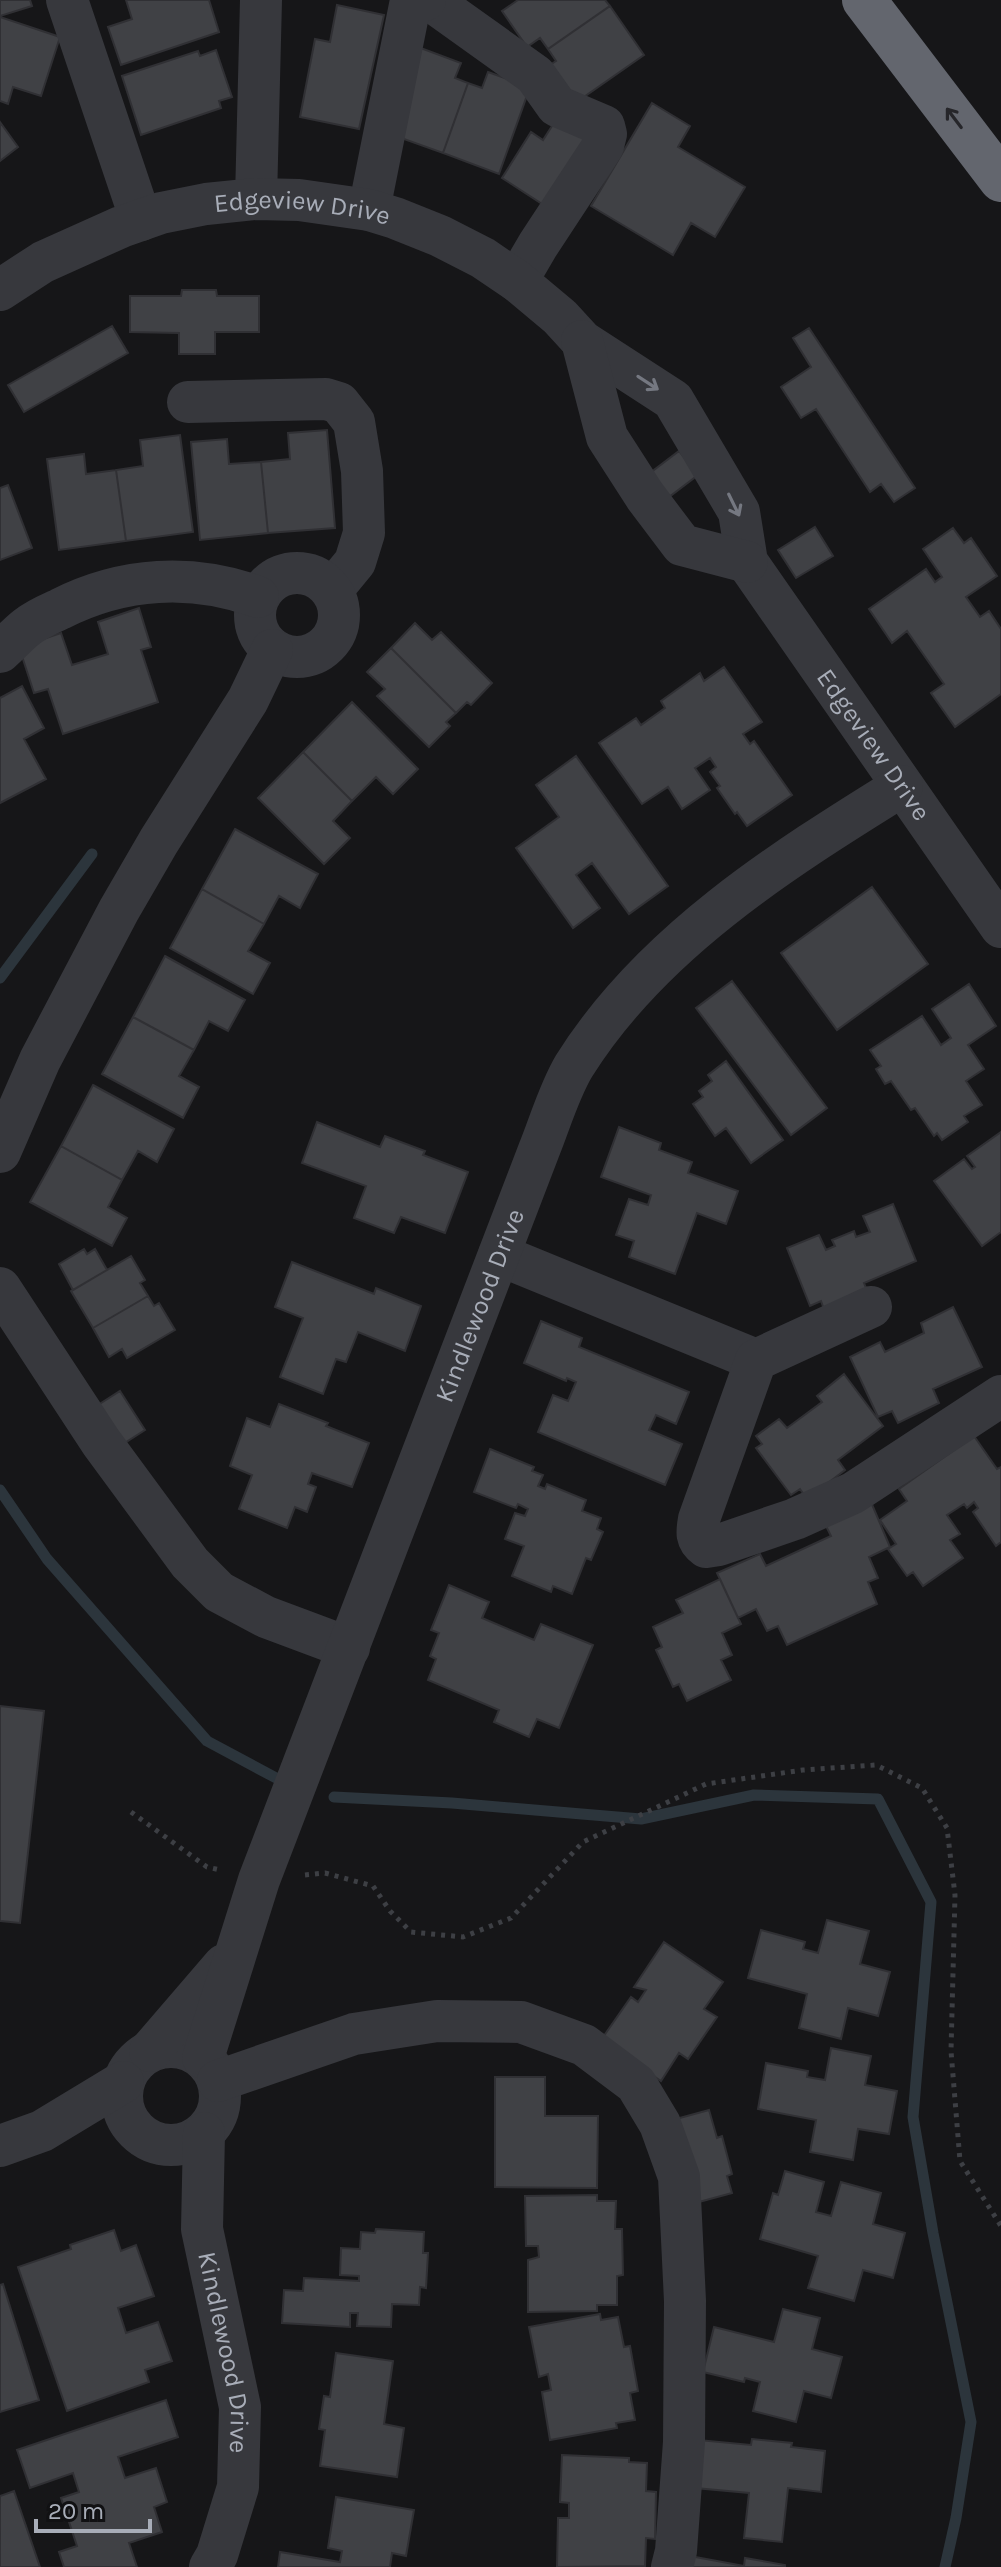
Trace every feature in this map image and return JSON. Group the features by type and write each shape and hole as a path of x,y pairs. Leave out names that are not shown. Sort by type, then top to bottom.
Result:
{"highway":[{"path":"864,0 1001,180"}],"street":[{"path":"67,0 141,220"},
{"path":"256,199 261,0"},
{"path":"369,210 410,5 428,0 535,75 557,106 604,126 603,146 517,281"},
{"name":"Edgeview Drive","path":"0,290 43,262 141,220 206,204 256,199 299,200 369,210 440,236 483,258 517,281 560,317 582,341 673,400 739,512 747,562 1001,927"},
{"name":"Edgeview Drive","path":"582,341 607,437 645,496 682,545 747,562"},
{"path":"188,402 326,399 339,403 354,422 362,471 364,533 355,562 332,590"},
{"path":"293,573 308,574 332,590 338,604 336,633 327,646 315,654 301,658 286,657 272,650 258,633 254,621 258,597 266,585 279,577 293,573"},
{"path":"0,652 30,624 84,597 134,583 183,581 214,584 258,597"},
{"path":"0,1152 40,1060 119,910 248,700 272,650"},
{"name":"Kindlewood Drive","path":"211,2070 235,1952 259,1880 573,1068 622,999 683,939 820,837 902,786"},
{"path":"499,1255 756,1360"},
{"path":"0,1288 101,1442 190,1563 219,1592 266,1617 349,1648"},
{"path":"871,1307 756,1360 699,1519 696,1533 699,1542 706,1547 795,1519 853,1493 1001,1396"},
{"name":"Kindlewood Drive","path":"150,2051 235,1952"},
{"path":"211,2070 354,2034 437,2021 521,2022 584,2045 636,2084 660,2124 679,2177 685,2301 684,2442 676,2551 672,2567"},
{"path":"42,2131 144,2137 164,2145 192,2141 213,2123 221,2095 211,2070 191,2051 164,2046 150,2051 129,2069 121,2096 124,2110 144,2137"},
{"path":"0,2146 42,2131 123,2082"},
{"name":"Kindlewood Drive","path":"204,2133 202,2229 240,2407 238,2487 217,2555 210,2567"},
{"name":"Kindlewood Drive","path":"144,2137 202,2229"}],"path":[{"path":"131,1812 207,1867 259,1880 325,1873 373,1886 390,1911 411,1932 463,1937 511,1918 583,1842 706,1784 803,1770 876,1765 922,1788 947,1828 955,1895 951,2051 960,2161 1001,2226"}],"building":[{"path":"0,0 30,0 32,6 0,16"},
{"path":"126,0 209,0 219,32 121,65 108,27 132,19"},
{"path":"518,0 605,0 610,6 548,49 540,38 527,47 502,11"},
{"path":"337,5 384,15 359,129 300,117 315,39 330,42"},
{"path":"610,6 644,55 568,108 542,70 556,61 548,49"},
{"path":"0,17 60,37 41,96 13,87 8,104 0,101"},
{"path":"418,47 461,63 455,78 468,83 443,153 387,133"},
{"path":"216,50 232,97 219,101 221,108 141,135 122,76 198,51 200,56"},
{"path":"488,72 530,87 499,174 443,153 468,83 482,88"},
{"path":"652,103 690,126 678,147 745,187 715,237 691,223 673,255 591,206"},
{"path":"559,115 598,139 553,211 502,178 531,132 543,140"},
{"path":"0,122 18,147 0,161"},
{"path":"182,290 216,290 217,296 259,296 259,332 215,332 215,354 179,354 179,333 130,332 130,296 181,296"},
{"path":"112,326 128,353 24,412 8,385"},
{"path":"809,328 915,488 894,502 881,484 870,492 816,409 801,418 781,387 811,367 793,338"},
{"path":"327,430 335,528 268,533 261,462 290,459 288,433"},
{"path":"180,435 193,532 126,541 116,470 143,466 140,440"},
{"path":"227,439 229,464 261,462 268,533 200,540 191,442"},
{"path":"679,451 698,475 669,497 650,473"},
{"path":"84,454 86,474 116,470 126,541 59,550 47,459"},
{"path":"8,485 32,548 0,560 0,488"},
{"path":"815,527 833,556 796,578 778,550"},
{"path":"953,528 964,543 971,538 997,576 966,597 980,617 989,611 1001,629 1001,694 955,727 931,693 944,684 907,631 892,643 869,609 926,569 935,582 942,577 923,549"},
{"path":"139,608 151,647 141,650 158,702 63,734 48,689 34,693 19,647 61,633 72,665 108,654 98,622"},
{"path":"415,623 432,640 441,632 492,683 471,705 467,702 456,713 391,648"},
{"path":"391,648 456,713 446,722 450,726 429,747 377,696 385,689 367,672"},
{"path":"724,667 762,722 743,734 750,744 754,741 792,795 747,826 717,788 720,786 710,772 716,767 710,758 695,768 710,790 682,809 668,787 642,804 599,743 636,718 641,725 665,708 661,701 700,673 704,681"},
{"path":"22,686 44,728 24,739 46,779 0,803 0,698"},
{"path":"352,702 418,769 393,794 376,777 352,801 303,752"},
{"path":"303,752 352,801 333,821 350,838 324,864 258,798"},
{"path":"576,756 668,886 629,914 592,863 576,875 600,908 573,928 516,848 559,817 536,785"},
{"path":"235,829 318,874 300,908 279,896 264,924 202,889"},
{"path":"872,887 928,964 837,1030 781,953"},
{"path":"202,889 264,924 248,951 270,963 253,994 170,948"},
{"path":"165,956 245,1000 228,1031 209,1021 194,1050 133,1017"},
{"path":"732,981 827,1108 791,1135 696,1008"},
{"path":"969,984 996,1026 968,1045 984,1069 966,1081 982,1105 964,1116 968,1122 942,1140 937,1133 934,1136 915,1108 911,1110 891,1081 885,1084 876,1069 881,1066 870,1050 922,1016 941,1045 951,1038 932,1009"},
{"path":"133,1017 194,1050 179,1076 199,1087 183,1118 102,1074"},
{"path":"726,1061 783,1140 751,1163 726,1128 715,1136 693,1104 703,1097 699,1091 712,1081 708,1075"},
{"path":"93,1085 174,1129 157,1162 138,1151 122,1180 61,1146"},
{"path":"317,1122 380,1147 385,1136 468,1172 445,1233 401,1217 394,1233 354,1218 366,1186 302,1163"},
{"path":"619,1127 661,1143 659,1150 692,1162 688,1173 738,1191 726,1224 697,1213 675,1274 629,1257 634,1241 616,1235 629,1199 648,1205 651,1195 601,1177"},
{"path":"1001,1132 1001,1232 982,1246 934,1181 964,1159 972,1169 975,1167 967,1156"},
{"path":"61,1146 122,1180 108,1207 127,1218 112,1246 30,1202"},
{"path":"893,1204 916,1261 864,1283 870,1298 826,1315 821,1301 810,1306 787,1248 819,1235 826,1250 835,1246 832,1240 854,1231 856,1237 870,1232 863,1216"},
{"path":"84,1249 87,1254 95,1249 107,1270 73,1290 59,1264"},
{"path":"131,1256 145,1280 140,1283 148,1296 93,1328 71,1291"},
{"path":"292,1262 374,1294 376,1288 421,1306 405,1351 358,1332 346,1362 336,1359 323,1394 280,1377 303,1318 275,1307"},
{"path":"148,1296 154,1306 159,1303 175,1330 127,1358 122,1349 109,1357 93,1328"},
{"path":"953,1307 982,1367 933,1389 939,1403 898,1423 892,1411 878,1417 850,1357 880,1342 885,1352 924,1333 921,1323"},
{"path":"541,1321 582,1338 579,1347 689,1392 676,1424 656,1415 649,1430 682,1444 665,1485 538,1432 553,1395 568,1401 576,1382 567,1378 566,1381 524,1363"},
{"path":"844,1374 883,1426 838,1460 845,1470 807,1499 800,1489 791,1495 756,1448 762,1444 756,1436 779,1419 787,1428 822,1402 817,1396"},
{"path":"120,1391 145,1430 123,1444 98,1405"},
{"path":"279,1404 369,1443 352,1487 312,1473 308,1484 316,1487 307,1512 295,1507 287,1528 239,1509 252,1475 230,1466 247,1418 270,1427"},
{"path":"974,1436 997,1469 1001,1467 1001,1542 996,1546 973,1512 978,1508 974,1502 967,1508 964,1504 947,1515 960,1534 950,1540 963,1558 923,1586 913,1572 907,1576 888,1549 896,1544 880,1520 907,1501 899,1489"},
{"path":"490,1449 534,1467 532,1471 543,1475 538,1486 545,1489 547,1484 586,1500 582,1511 601,1518 597,1529 603,1532 591,1560 586,1558 572,1594 553,1586 551,1592 512,1576 524,1546 505,1539 515,1513 525,1516 528,1509 518,1504 516,1508 474,1492"},
{"path":"871,1502 890,1547 869,1557 878,1578 868,1582 877,1604 787,1645 778,1626 767,1631 756,1609 738,1618 717,1573 760,1554 766,1566 831,1536 825,1524"},
{"path":"720,1579 741,1624 722,1633 732,1655 721,1660 731,1680 687,1701 679,1684 673,1687 656,1650 662,1647 653,1627 683,1613 676,1600"},
{"path":"449,1585 489,1602 482,1618 534,1640 541,1624 593,1645 559,1728 537,1719 529,1737 494,1722 499,1710 428,1680 436,1659 430,1656 439,1633 431,1630"},
{"path":"0,1706 44,1711 20,1923 0,1921"},
{"path":"827,1920 869,1931 860,1964 890,1972 878,2016 848,2008 841,2039 799,2028 807,1994 748,1978 761,1930 805,1942 803,1949 818,1953"},
{"path":"664,1942 723,1982 704,2009 717,2017 688,2059 679,2053 661,2081 601,2040 631,1997 638,2002 646,1990 634,1987"},
{"path":"831,2048 871,2056 865,2085 897,2091 889,2134 858,2129 853,2160 810,2152 816,2120 758,2109 766,2063 808,2071 807,2077 825,2080"},
{"path":"495,2077 545,2077 545,2116 598,2116 597,2188 495,2187"},
{"path":"709,2110 717,2138 722,2136 732,2174 727,2176 732,2193 699,2202 676,2119"},
{"path":"785,2171 824,2182 816,2212 831,2216 841,2182 881,2193 873,2224 905,2233 893,2278 863,2270 854,2301 808,2288 818,2256 760,2239 773,2193 778,2195"},
{"path":"597,2195 597,2201 616,2201 615,2229 622,2229 623,2275 617,2276 617,2305 597,2305 597,2311 528,2312 528,2260 539,2257 538,2246 526,2246 525,2196"},
{"path":"376,2229 424,2232 423,2253 428,2253 426,2288 420,2287 419,2305 392,2304 391,2327 357,2326 358,2313 350,2313 350,2327 282,2323 284,2290 303,2291 304,2278 359,2281 359,2276 340,2275 341,2248 360,2249 361,2232 375,2233"},
{"path":"114,2230 121,2251 136,2245 154,2296 118,2308 126,2333 158,2322 172,2361 145,2370 149,2382 67,2411 18,2267"},
{"path":"3,2284 39,2400 0,2412 0,2285"},
{"path":"783,2309 820,2318 812,2349 842,2357 831,2398 804,2391 796,2422 753,2411 760,2382 745,2378 744,2382 703,2372 714,2327 774,2342"},
{"path":"600,2314 601,2320 618,2317 624,2347 630,2346 638,2391 630,2393 635,2420 616,2423 617,2428 550,2440 542,2392 551,2390 548,2374 539,2377 529,2327"},
{"path":"336,2353 393,2361 384,2424 404,2428 397,2477 320,2466 325,2430 319,2429 324,2396 330,2397"},
{"path":"166,2400 178,2437 118,2457 125,2478 156,2468 167,2502 154,2507 162,2532 129,2543 137,2567 64,2567 59,2552 77,2546 61,2498 79,2492 73,2473 30,2488 17,2450"},
{"path":"752,2439 792,2443 791,2447 825,2451 821,2492 788,2488 782,2542 744,2538 749,2493 695,2488 699,2440 751,2445"},
{"path":"562,2455 629,2458 629,2462 647,2463 646,2491 656,2492 655,2539 646,2538 645,2566 557,2567 558,2518 569,2518 569,2503 560,2502"},
{"path":"14,2491 40,2567 0,2567 0,2496"},
{"path":"336,2497 414,2510 406,2556 392,2553 390,2567 278,2567 280,2552 340,2562 342,2551 328,2548"},
{"path":"690,2556 744,2566 745,2558 785,2567 688,2567"}],"waterway":[{"path":"0,978 92,854"},
{"path":"0,1490 47,1559 207,1741 278,1779"},
{"path":"334,1797 452,1803 641,1819 754,1795 878,1799 931,1902 913,2117 971,2422 945,2567"}]}
